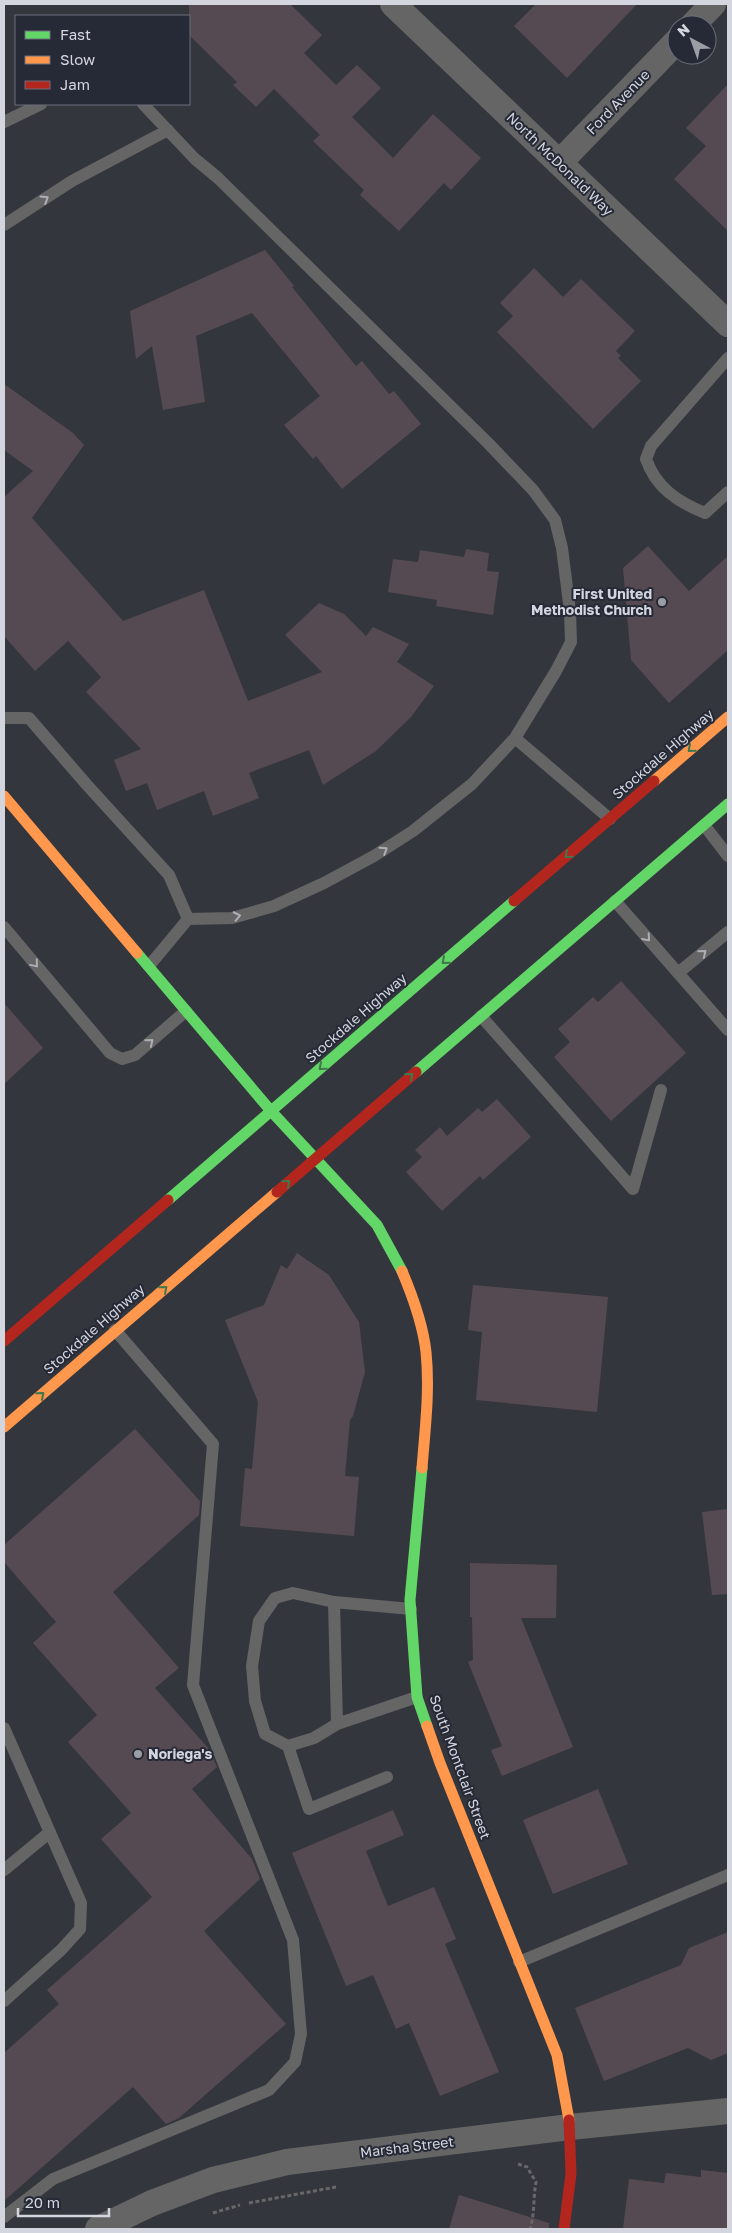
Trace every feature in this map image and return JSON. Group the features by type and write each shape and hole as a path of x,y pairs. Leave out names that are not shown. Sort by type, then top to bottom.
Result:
{"main road":[{"name":"Stockdale Highway","path":"4,1342 728,717"},
{"name":"South Montclair Street","path":"4,796 271,1111 376,1225 401,1267 416,1308 424,1342 428,1400 410,1609 417,1697 440,1763 556,2056 570,2127 571,2174 564,2229"},
{"name":"Stockdale Highway","path":"4,1427 728,804"}],"street":[{"name":"North McDonald Way","path":"393,4 728,324"},
{"path":"703,15 713,4"},
{"name":"Ford Avenue","path":"559,163 667,51"},
{"name":"Marsha Street","path":"98,2229 152,2203 213,2180 287,2162 570,2127 728,2111"}],"lane":[{"path":"4,122 39,105"},
{"path":"144,105 195,160 218,178 488,443 533,490 555,520 562,548 570,611 571,642 556,671 515,738 472,784 413,830 366,861 324,884 274,906 232,918 188,919 149,966"},
{"path":"4,225 72,181 168,130"},
{"path":"728,358 651,446 646,459 650,471 673,498 705,513 728,492"},
{"path":"4,718 29,718 86,785 169,875 188,919"},
{"path":"515,738 610,819"},
{"path":"4,821 15,809"},
{"path":"704,825 728,856"},
{"path":"615,901 728,1030"},
{"path":"4,927 110,1053 122,1059 134,1055 186,1011"},
{"path":"678,973 728,932"},
{"path":"480,1016 633,1190 661,1090"},
{"path":"4,2217 53,2179 269,2090 295,2062 301,2034 293,1940 193,1685 213,1444 115,1330"},
{"path":"387,1777 310,1809 288,1746 265,1734 255,1700 252,1666 259,1621 275,1598 293,1593 334,1602 410,1609"},
{"path":"334,1602 337,1724"},
{"path":"288,1746 314,1738 337,1724 417,1697"},
{"path":"4,1728 81,1903 80,1929 4,2001"},
{"path":"4,1870 50,1832"},
{"path":"519,1962 728,1875"}],"path":[{"path":"509,2165 519,2164 527,2167 536,2182 534,2214 530,2229"},
{"path":"206,2215 246,2204 339,2187"}],"building":[{"path":"189,4 290,4 322,35 304,53 336,85 357,65 381,88 352,117 393,158 433,114 481,158 451,190 444,183 399,231 360,195 364,190 313,141 320,135 274,89 256,107 233,85 237,82 190,36"},
{"path":"536,4 637,4 567,78 514,26"},
{"path":"728,84 728,231 674,179 706,146 686,128"},
{"path":"265,250 294,286 292,287 356,366 362,361 389,394 394,391 421,424 342,489 316,456 313,459 284,425 320,396 252,313 196,336 205,402 163,410 152,346 136,359 130,311"},
{"path":"534,268 563,297 581,279 635,331 616,351 621,356 618,358 641,381 593,429 497,332 513,316 500,303"},
{"path":"4,384 73,433 84,445 32,518 123,621 204,590 248,701 322,672 285,635 319,603 344,614 366,636 373,627 409,644 397,662 434,686 411,717 376,751 323,785 309,750 249,773 259,798 213,816 204,791 157,810 147,783 126,791 114,760 141,749 86,692 101,677 68,641 35,671 4,636 4,497 33,471 4,450"},
{"name":"First United Methodist Church","path":"648,546 689,591 728,556 728,650 669,703 631,660 623,568"},
{"name":"First United Methodist Church","path":"466,549 489,553 487,571 499,572 493,615 436,606 437,600 388,592 393,559 418,562 420,550 464,557"},
{"path":"621,981 686,1053 611,1121 554,1057 570,1042 558,1029 593,997 598,1002"},
{"path":"4,1003 43,1048 4,1084"},
{"path":"497,1099 531,1137 483,1180 480,1176 442,1211 406,1172 422,1157 415,1150 440,1127 447,1136 478,1108 482,1112"},
{"path":"297,1253 329,1275 359,1322 365,1372 353,1416 350,1420 345,1476 359,1477 354,1536 240,1526 245,1468 252,1469 258,1402 225,1320 264,1305 281,1265 287,1269"},
{"path":"473,1285 608,1297 597,1412 476,1400 482,1332 468,1330"},
{"path":"135,1429 200,1501 199,1515 113,1592 179,1668 155,1688 209,1749 217,1767 192,1789 252,1859 260,1879 204,1931 286,2024 179,2118 166,2124 133,2087 4,2201 4,2053 59,2004 47,1990 152,1897 101,1839 131,1813 68,1742 97,1715 33,1643 56,1622 4,1562 4,1545"},
{"path":"728,1509 728,1594 712,1595 702,1512"},
{"path":"470,1563 557,1565 556,1618 521,1618 573,1747 502,1776 491,1750 502,1746 468,1662 473,1660 472,1617 470,1617"},
{"path":"598,1789 628,1864 553,1894 523,1820"},
{"path":"393,1810 404,1835 366,1851 388,1906 434,1887 456,1939 445,1944 499,2072 440,2096 409,2023 396,2029 373,1975 346,1986 292,1853"},
{"path":"728,1932 728,2053 711,2060 688,2048 604,2081 575,2008 681,1965 689,1948"},
{"path":"701,2170 728,2173 728,2229 623,2229 629,2179 664,2183 666,2173 701,2177"},
{"path":"459,2195 549,2223 549,2229 449,2229"}],"traffic: fast":[{"path":"416,1072 728,804"},
{"path":"168,1200 514,901"},
{"path":"137,953 271,1111 377,1225 402,1271"},
{"path":"422,1468 410,1600 417,1697 427,1726"}],"traffic: slow":[{"path":"654,781 728,717"},
{"path":"4,796 137,953"},
{"path":"4,1427 277,1192"},
{"path":"402,1271 423,1331 426,1352 427,1396 422,1468"},
{"path":"427,1726 440,1763 557,2055 569,2120"}],"traffic: jam":[{"path":"514,901 654,781"},
{"path":"277,1192 416,1072"},
{"path":"4,1341 168,1200"},
{"path":"564,2229 571,2174 569,2120"}],"place":[{"name":"First United Methodist Church","path":"662,602"},
{"name":"Noriega's","path":"138,1754"}]}
